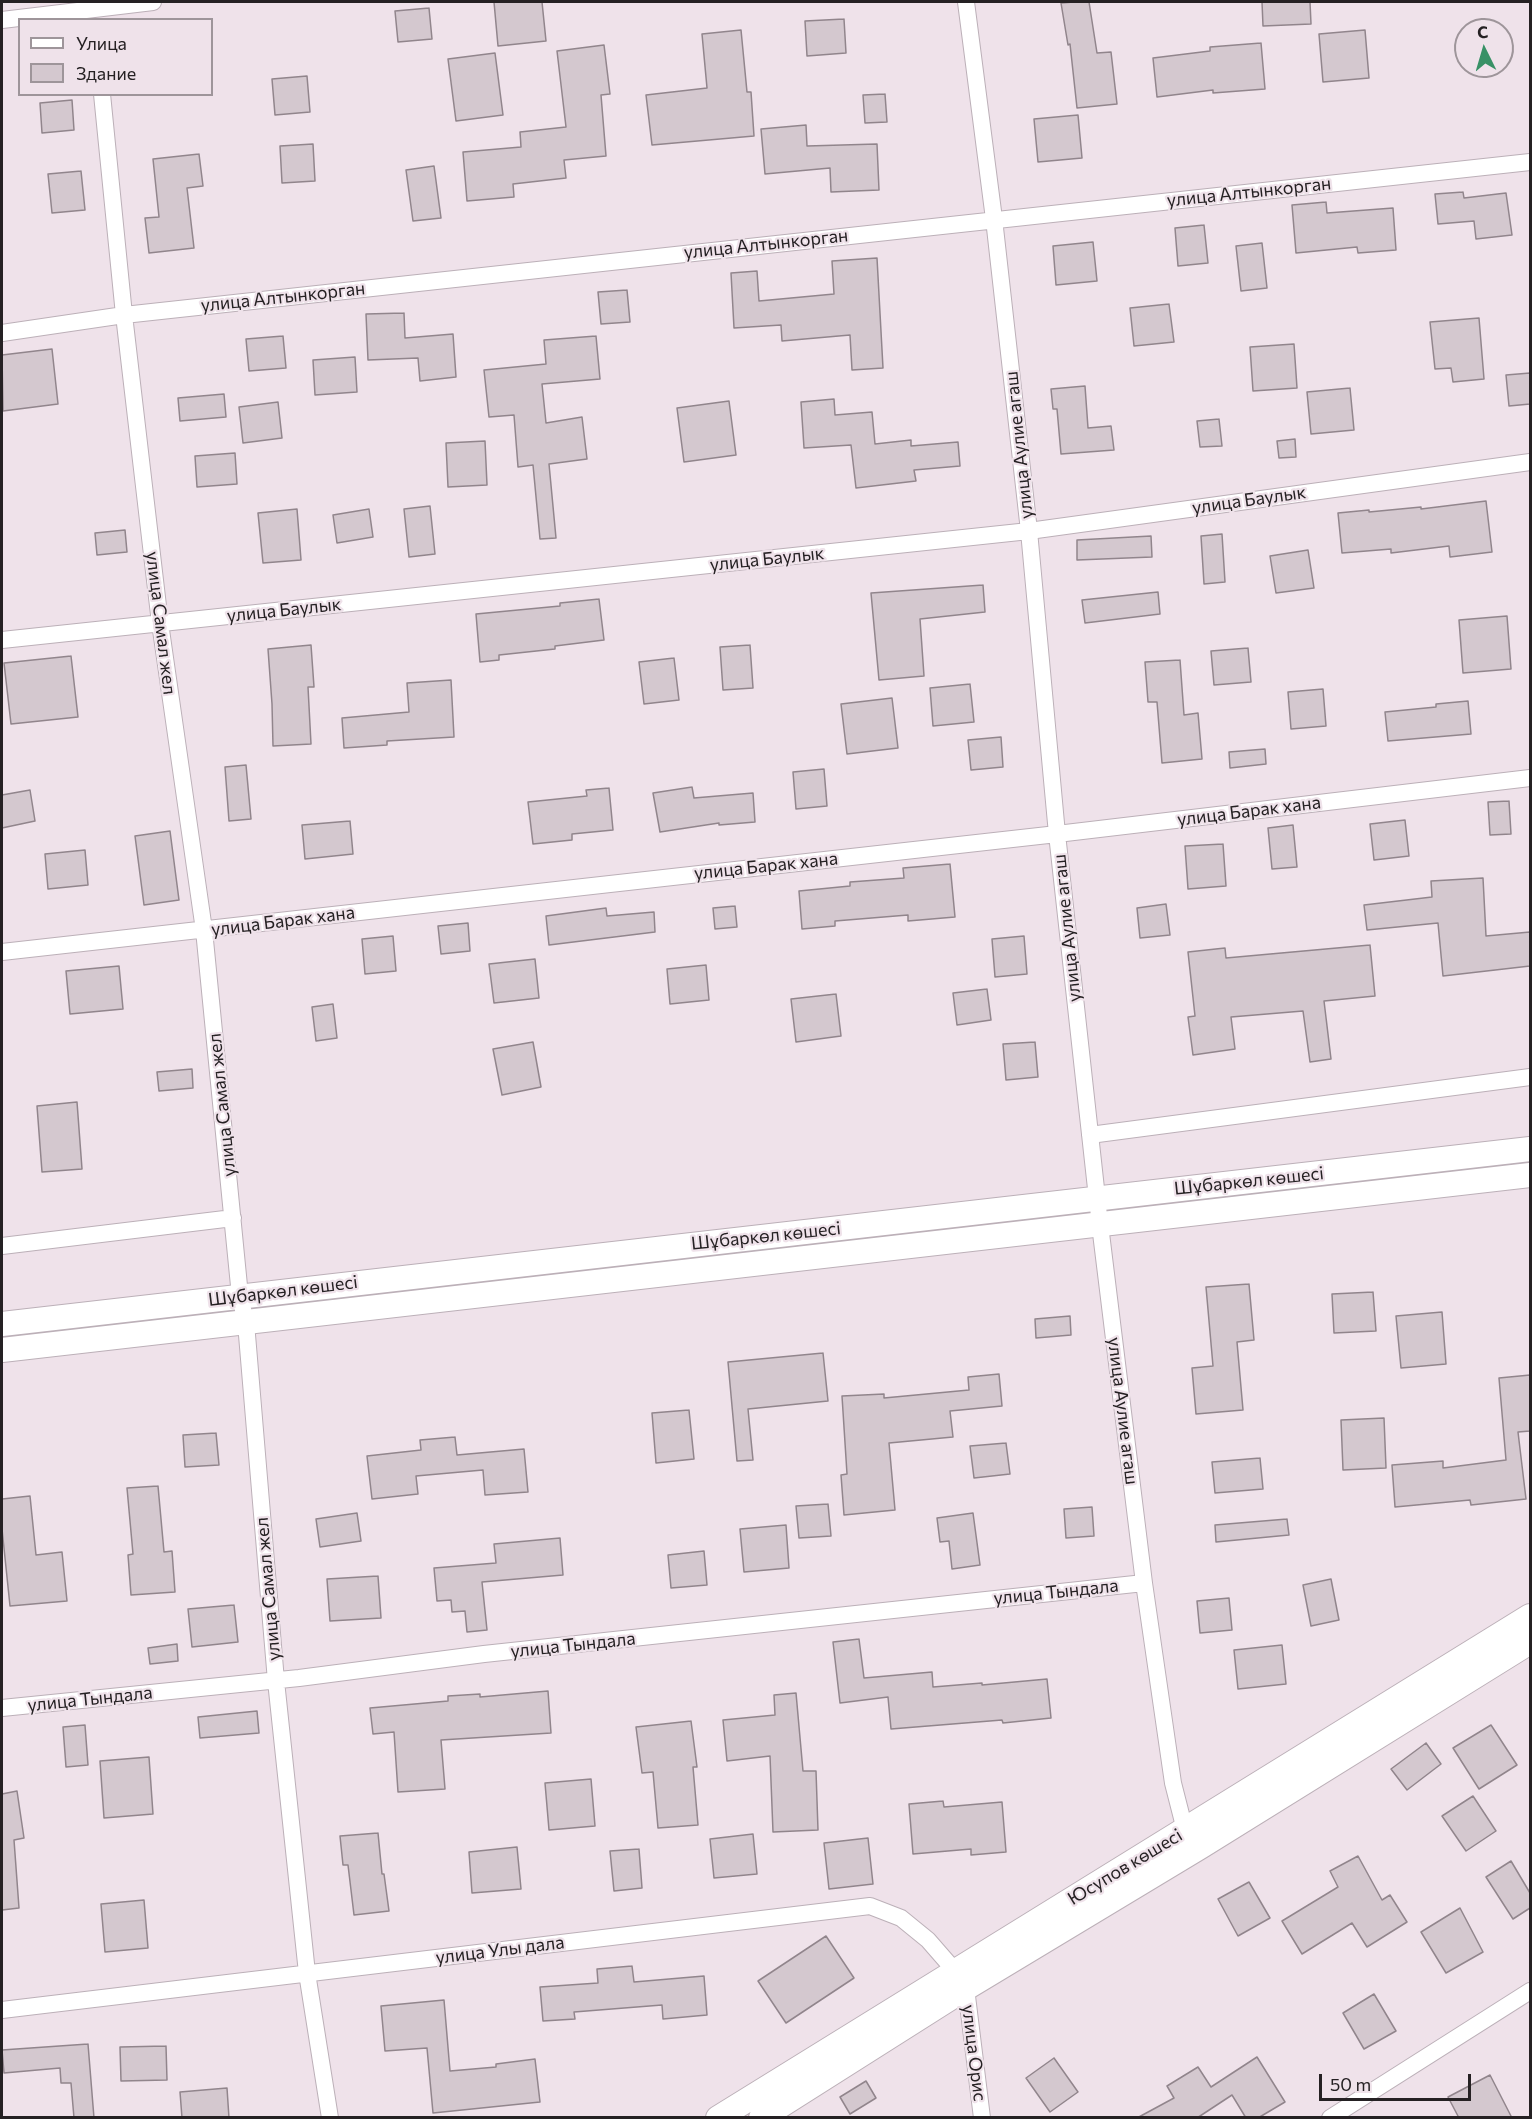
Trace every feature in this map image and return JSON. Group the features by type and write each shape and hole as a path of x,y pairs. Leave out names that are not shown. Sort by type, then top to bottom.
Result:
{"street":[{"path":"20,18 153,2"},
{"name":"улица Аулие агаш","path":"966,2 994,219 1029,531 1057,834 1097,1199 1144,1583 1173,1783 1193,1838"},
{"path":"2,20 18,18"},
{"name":"улица Самал жел","path":"102,96 124,315 160,623 204,930 240,1296 246,1323 276,1681 308,1973 330,2118"},
{"name":"улица Алтынкорган","path":"2,333 124,315 1530,162"},
{"name":"улица Баулык","path":"2,640 1029,531 1530,462"},
{"name":"улица Барак хана","path":"2,952 1057,834 1530,778"},
{"path":"1090,1135 1530,1077"},
{"name":"Шұбаркөл көшесі","path":"2,1324 1530,1149"},
{"name":"Шұбаркөл көшесі","path":"2,1350 1530,1175"},
{"path":"2,1246 233,1218"},
{"name":"улица Тындала","path":"2,1708 276,1681 496,1653 1144,1583"},
{"name":"Юсупов көшесі","path":"1193,1838 1530,1617"},
{"name":"Юсупов көшесі","path":"718,2118 961,1980 1193,1838 1530,1642"},
{"name":"улица Улы дала","path":"2,2010 870,1906 900,1918 928,1940 961,1980"},
{"name":"Юсупов көшесі","path":"761,2118 961,1980"},
{"name":"улица Орис","path":"961,1980 982,2118"},
{"path":"1330,2118 1530,1991"}],"building":[{"path":"494,2 542,2 546,41 498,46"},
{"path":"1089,2 1097,53 1111,52 1117,104 1077,108 1070,44 1068,45 1061,3"},
{"path":"1262,2 1310,2 1311,24 1263,26"},
{"path":"429,8 432,39 398,42 395,11"},
{"path":"844,19 846,53 807,56 805,21"},
{"path":"741,30 747,92 751,92 754,136 652,145 646,95 707,88 702,34"},
{"path":"1365,30 1369,78 1323,82 1319,34"},
{"path":"1261,43 1265,89 1213,93 1213,90 1157,97 1153,58 1210,51 1210,47"},
{"path":"604,45 610,94 601,95 606,156 564,160 566,178 513,184 514,197 467,201 463,152 521,147 520,132 566,127 557,51"},
{"path":"495,53 503,115 456,121 448,59"},
{"path":"307,76 310,112 275,115 272,79"},
{"path":"885,94 887,122 865,123 863,95"},
{"path":"72,100 74,130 42,133 40,103"},
{"path":"1078,115 1082,158 1038,162 1034,119"},
{"path":"806,125 807,146 877,144 879,190 831,192 830,168 765,174 761,129"},
{"path":"313,144 315,181 282,183 280,146"},
{"path":"199,154 203,186 187,188 194,248 149,253 145,218 159,217 153,159"},
{"path":"434,166 441,218 413,221 406,170"},
{"path":"81,171 85,210 52,213 48,174"},
{"path":"1463,192 1464,198 1506,193 1512,235 1476,239 1474,221 1438,224 1435,194"},
{"path":"1326,202 1327,213 1393,208 1396,250 1358,253 1357,247 1296,253 1292,205"},
{"path":"1204,225 1208,263 1178,266 1175,228"},
{"path":"1093,242 1097,281 1056,285 1053,246"},
{"path":"1262,243 1267,288 1241,291 1236,246"},
{"path":"877,258 883,368 852,370 850,335 782,341 781,325 734,328 731,273 757,271 759,301 834,294 832,261"},
{"path":"627,290 630,322 601,324 598,292"},
{"path":"1169,304 1174,342 1134,346 1130,308"},
{"path":"404,313 405,338 453,334 456,377 420,381 418,358 368,360 366,314"},
{"path":"1479,318 1484,379 1453,382 1451,368 1435,369 1430,322"},
{"path":"283,336 286,368 249,371 246,339"},
{"path":"596,336 600,379 542,384 546,423 582,417 587,459 549,464 556,538 540,539 533,465 518,467 514,415 489,417 484,370 546,364 544,340"},
{"path":"1294,344 1297,388 1253,391 1250,347"},
{"path":"52,349 58,404 3,411 2,355"},
{"path":"355,357 357,392 315,395 313,360"},
{"path":"1530,373 1530,404 1509,406 1506,375"},
{"path":"1085,386 1088,428 1111,426 1114,450 1061,454 1057,409 1053,409 1051,389"},
{"path":"1350,388 1354,430 1311,434 1307,392"},
{"path":"224,394 226,417 180,421 178,398"},
{"path":"834,399 835,415 872,412 875,444 911,440 911,446 958,442 960,466 914,470 916,481 856,488 851,445 804,448 801,402"},
{"path":"729,401 736,455 684,462 677,408"},
{"path":"278,402 282,438 243,443 239,407"},
{"path":"1219,419 1222,446 1200,447 1197,421"},
{"path":"1295,439 1296,457 1279,458 1277,441"},
{"path":"485,441 487,485 448,487 446,443"},
{"path":"235,453 237,484 197,487 195,456"},
{"path":"1486,501 1492,552 1450,557 1449,546 1391,553 1391,549 1342,553 1338,513 1421,507 1421,509"},
{"path":"430,506 435,554 409,557 404,509"},
{"path":"297,509 301,560 263,563 258,513"},
{"path":"369,509 373,537 337,543 333,515"},
{"path":"125,530 127,552 97,555 95,533"},
{"path":"1222,534 1225,582 1204,584 1201,536"},
{"path":"1151,536 1152,557 1077,560 1077,540"},
{"path":"1308,550 1314,588 1276,593 1270,556"},
{"path":"983,585 985,612 920,619 924,676 879,680 871,593"},
{"path":"1158,592 1160,614 1085,623 1082,600"},
{"path":"599,599 604,640 555,646 555,649 499,655 499,660 480,662 476,614 560,606 560,603"},
{"path":"1507,616 1511,669 1463,673 1459,620"},
{"path":"311,645 314,687 308,687 311,744 273,746 268,649"},
{"path":"750,645 753,688 723,690 720,647"},
{"path":"1248,648 1251,682 1214,685 1211,651"},
{"path":"71,656 78,717 11,724 4,663"},
{"path":"674,658 679,700 644,704 639,662"},
{"path":"1180,660 1184,715 1198,713 1202,759 1162,763 1157,702 1148,702 1145,662"},
{"path":"451,680 454,737 387,741 387,745 344,748 342,718 409,712 407,683"},
{"path":"970,684 974,722 933,726 930,688"},
{"path":"1323,689 1326,726 1291,729 1288,692"},
{"path":"892,698 898,748 847,754 841,704"},
{"path":"1468,701 1471,734 1388,741 1385,712"},
{"path":"1001,737 1003,767 971,770 968,740"},
{"path":"1265,749 1266,764 1230,768 1229,752"},
{"path":"246,765 251,819 229,821 225,767"},
{"path":"824,769 827,806 796,809 793,772"},
{"path":"692,787 694,798 753,793 755,822 719,825 719,823 660,832 653,793"},
{"path":"609,788 613,830 572,834 572,840 533,844 528,802 587,796 586,790"},
{"path":"30,790 35,821 2,828 2,795"},
{"path":"1509,801 1511,834 1490,835 1488,802"},
{"path":"1405,820 1409,856 1374,860 1370,824"},
{"path":"350,821 353,854 305,859 302,825"},
{"path":"1293,825 1297,867 1272,869 1268,828"},
{"path":"170,831 179,900 144,905 135,836"},
{"path":"1223,844 1226,886 1188,889 1185,846"},
{"path":"85,850 88,885 48,889 45,854"},
{"path":"950,864 955,917 908,921 908,915 835,921 835,926 802,929 799,891 850,886 850,882 904,878 903,868"},
{"path":"1483,878 1486,936 1530,932 1530,966 1443,976 1438,923 1367,930 1364,905 1432,897 1431,881"},
{"path":"1166,904 1170,935 1140,938 1137,908"},
{"path":"735,906 737,927 715,929 713,908"},
{"path":"606,908 607,916 654,912 655,932 549,945 546,916"},
{"path":"468,923 470,951 441,954 438,926"},
{"path":"393,936 396,971 365,974 362,939"},
{"path":"1024,936 1027,974 995,977 992,939"},
{"path":"1370,945 1375,996 1324,1001 1331,1059 1310,1062 1303,1011 1231,1017 1235,1049 1193,1055 1188,1017 1195,1016 1188,952 1225,948 1226,958"},
{"path":"535,959 539,998 494,1003 489,964"},
{"path":"706,965 709,1000 670,1004 667,969"},
{"path":"119,966 123,1009 70,1014 66,971"},
{"path":"987,989 991,1020 957,1025 953,993"},
{"path":"836,994 841,1036 796,1042 791,999"},
{"path":"333,1004 337,1038 316,1041 312,1007"},
{"path":"533,1042 541,1087 502,1095 493,1049"},
{"path":"1035,1042 1038,1077 1006,1080 1003,1044"},
{"path":"192,1069 193,1088 159,1091 157,1072"},
{"path":"77,1102 82,1169 42,1172 37,1106"},
{"path":"1249,1284 1254,1340 1237,1342 1243,1410 1196,1414 1192,1368 1213,1366 1206,1287"},
{"path":"1373,1292 1376,1331 1334,1333 1332,1294"},
{"path":"1442,1312 1446,1364 1401,1368 1396,1316"},
{"path":"1070,1316 1071,1335 1036,1338 1035,1319"},
{"path":"823,1353 828,1401 748,1409 753,1460 737,1461 728,1362"},
{"path":"999,1374 1002,1406 950,1411 953,1437 889,1443 895,1510 844,1515 841,1475 847,1474 842,1396 884,1394 884,1398 969,1390 968,1377"},
{"path":"1530,1375 1530,1431 1518,1432 1526,1499 1471,1505 1470,1500 1395,1507 1392,1465 1443,1461 1443,1468 1506,1460 1499,1378"},
{"path":"689,1410 694,1459 656,1463 652,1413"},
{"path":"1384,1418 1386,1468 1343,1470 1341,1420"},
{"path":"216,1433 219,1465 185,1467 183,1435"},
{"path":"455,1437 457,1455 524,1449 528,1492 485,1495 483,1470 416,1476 418,1494 372,1499 367,1456 421,1450 420,1440"},
{"path":"1006,1443 1010,1474 974,1478 970,1446"},
{"path":"1260,1458 1263,1489 1215,1493 1212,1462"},
{"path":"158,1486 164,1552 172,1551 175,1592 131,1595 128,1555 133,1554 127,1488"},
{"path":"30,1496 36,1555 62,1552 67,1601 10,1606 2,1529 2,1499"},
{"path":"828,1504 831,1536 799,1538 796,1506"},
{"path":"1092,1507 1094,1536 1066,1538 1064,1509"},
{"path":"357,1513 361,1541 320,1547 316,1519"},
{"path":"973,1513 980,1565 952,1569 949,1541 940,1542 937,1518"},
{"path":"1287,1519 1289,1535 1216,1542 1215,1525"},
{"path":"786,1525 789,1568 744,1572 740,1529"},
{"path":"560,1538 563,1575 482,1582 487,1630 467,1632 465,1611 452,1612 451,1600 437,1601 434,1568 496,1563 494,1544"},
{"path":"704,1551 707,1585 671,1588 668,1555"},
{"path":"378,1576 381,1618 330,1621 327,1579"},
{"path":"1331,1579 1339,1620 1311,1626 1303,1585"},
{"path":"1229,1598 1232,1630 1200,1633 1197,1601"},
{"path":"234,1605 238,1642 192,1647 188,1609"},
{"path":"859,1639 864,1678 932,1672 933,1687 1047,1679 1051,1718 891,1729 888,1697 840,1703 833,1642"},
{"path":"177,1644 178,1661 150,1664 148,1648"},
{"path":"1282,1645 1286,1684 1238,1689 1234,1650"},
{"path":"548,1691 551,1733 441,1740 445,1789 398,1792 394,1732 373,1734 370,1708 448,1701 448,1696 480,1694 480,1697"},
{"path":"796,1693 803,1771 816,1771 818,1830 773,1832 770,1756 727,1761 723,1720 775,1715 774,1695"},
{"path":"257,1711 259,1733 200,1738 198,1717"},
{"path":"691,1721 697,1767 693,1767 698,1825 658,1828 653,1772 642,1773 636,1727"},
{"path":"85,1725 88,1765 66,1767 63,1727"},
{"path":"1491,1725 1517,1765 1479,1789 1453,1748"},
{"path":"1426,1743 1441,1764 1407,1790 1391,1769"},
{"path":"149,1757 153,1814 104,1818 100,1761"},
{"path":"591,1779 595,1826 549,1830 545,1783"},
{"path":"17,1791 24,1838 14,1840 19,1908 2,1910 2,1794"},
{"path":"1473,1796 1496,1831 1466,1851 1442,1816"},
{"path":"943,1801 944,1807 1002,1802 1006,1852 971,1855 971,1849 913,1854 909,1804"},
{"path":"378,1833 389,1911 354,1915 348,1865 343,1865 340,1836"},
{"path":"753,1834 757,1874 714,1878 710,1839"},
{"path":"868,1838 873,1884 829,1889 824,1843"},
{"path":"517,1847 521,1889 472,1893 469,1852"},
{"path":"639,1849 642,1888 614,1891 610,1851"},
{"path":"1358,1856 1382,1900 1390,1895 1407,1922 1367,1947 1352,1923 1302,1954 1282,1921 1338,1887 1330,1871"},
{"path":"1511,1861 1530,1893 1530,1908 1513,1919 1486,1877"},
{"path":"1249,1882 1270,1918 1238,1936 1218,1899"},
{"path":"144,1900 148,1948 105,1952 101,1904"},
{"path":"1460,1908 1483,1952 1446,1973 1421,1932"},
{"path":"826,1936 854,1978 786,2023 758,1981"},
{"path":"632,1966 634,1982 704,1976 707,2015 663,2019 662,2005 574,2012 575,2019 543,2021 540,1987 598,1983 597,1969"},
{"path":"1374,1994 1396,2031 1364,2049 1343,2013"},
{"path":"444,2000 450,2071 496,2067 496,2064 535,2059 540,2102 433,2113 427,2048 385,2051 381,2006"},
{"path":"88,2044 94,2118 74,2118 71,2083 61,2083 60,2068 4,2073 2,2050"},
{"path":"166,2046 167,2080 121,2081 120,2047"},
{"path":"1257,2057 1285,2102 1258,2118 1246,2118 1232,2095 1197,2118 1137,2118 1174,2098 1167,2086 1198,2067 1211,2087"},
{"path":"1054,2058 1078,2092 1050,2112 1026,2078"},
{"path":"1490,2075 1512,2118 1459,2118 1448,2097"},
{"path":"866,2081 876,2098 850,2114 840,2097"},
{"path":"227,2088 229,2118 182,2118 180,2092"}]}
